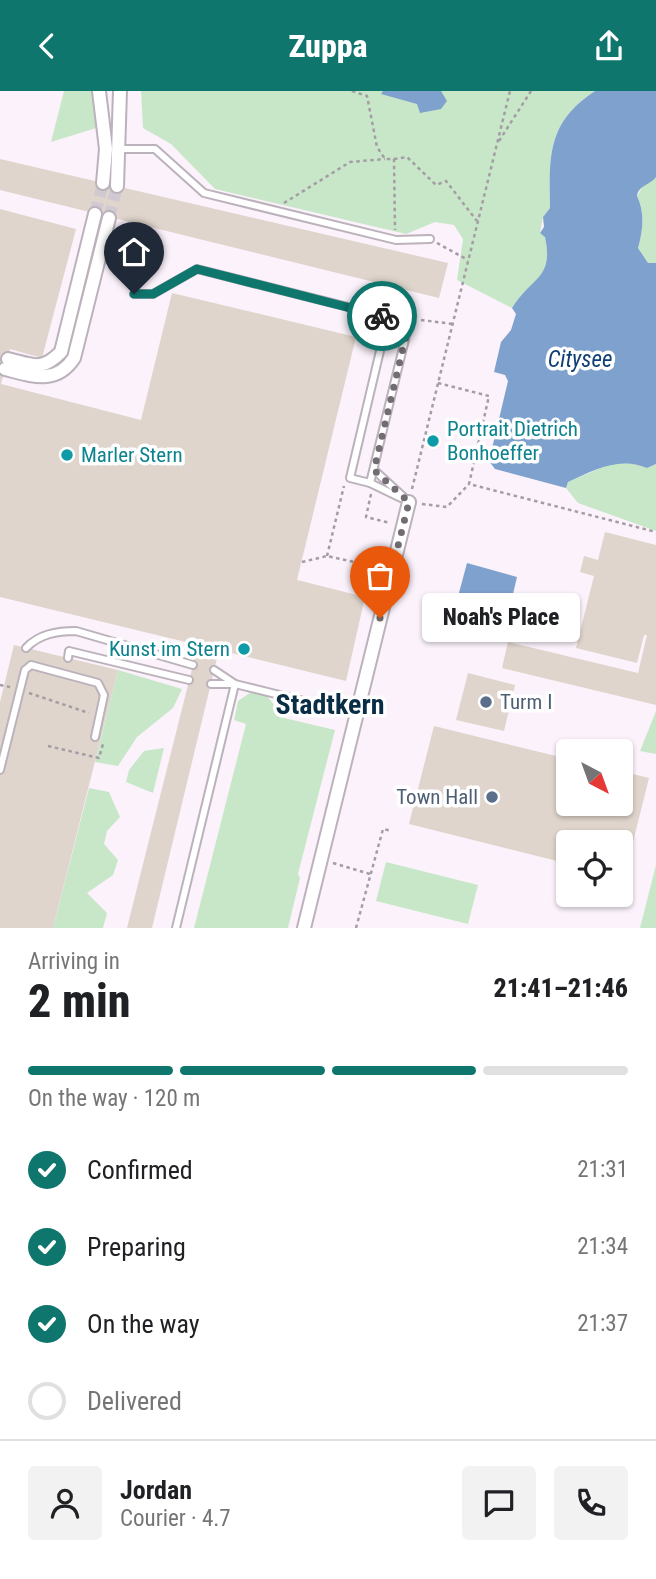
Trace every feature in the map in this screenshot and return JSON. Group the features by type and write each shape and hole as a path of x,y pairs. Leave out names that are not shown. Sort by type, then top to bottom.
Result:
{"street":[{"path":"99,91 106,149 103,183"},
{"path":"117,186 116,149 120,91"},
{"path":"95,214 61,352 49,364 40,367 6,364 25,374 54,377 66,370 74,358 109,218"},
{"path":"304,928 409,502"}],"lane":[{"path":"116,149 155,149 204,193 396,240 430,239"},
{"path":"134,294 153,294 197,269 388,317 410,319 370,483"},
{"path":"388,317 350,478 370,483 409,502"},
{"path":"374,470 409,502"},
{"path":"26,648 35,639 62,631 76,631 193,664"},
{"path":"69,655 189,680"},
{"path":"0,770 25,670 31,665 98,683 104,695 95,737"},
{"path":"214,670 234,684"},
{"path":"211,684 234,684 356,714"},
{"path":"176,928 234,684"}],"path":[{"path":"352,91 367,96 377,147 385,159"},
{"path":"438,383 489,396 469,484 447,507 409,502 477,221 510,91"},
{"path":"497,144 531,91"},
{"path":"281,212 285,201 350,162 407,157 436,185 446,181 477,221"},
{"path":"394,159 396,240"},
{"path":"430,239 468,261"},
{"path":"410,319 453,324"},
{"path":"327,556 343,489 350,478"},
{"path":"370,483 366,517 402,526"},
{"path":"469,484 656,532"},
{"path":"302,562 327,556 392,571"},
{"path":"0,685 99,717"},
{"path":"48,746 99,758"},
{"path":"356,928 383,829 392,831"},
{"path":"321,860 370,874"}],"green space":[{"path":"64,91 92,91 96,128 51,142"},
{"path":"141,91 595,91 579,103 559,128 551,157 550,208 543,217 540,233 545,236 547,261 540,277 512,308 457,280 463,239 454,225 435,222 406,234 215,189 171,144 143,128"},
{"path":"656,177 656,263 648,263 638,248 642,222 637,196 643,186"},
{"path":"612,463 638,464 647,468 656,464 656,531 578,503 566,488 568,482"},
{"path":"118,670 182,689 173,708 137,737 118,766 95,762"},
{"path":"251,692 264,692 284,718 335,730 298,874 300,878 288,928 194,928 246,724 234,720 238,701"},
{"path":"656,711 656,754 640,751"},
{"path":"164,748 153,793 126,782 129,770 144,751"},
{"path":"89,788 109,792 120,817 107,831 104,844 118,860 113,875 87,893 107,913 103,928 53,928"},
{"path":"386,862 478,885 468,924 376,901"},
{"path":"656,865 656,928 640,928"}],"water":[{"path":"383,91 441,91 447,101 441,109 420,113 417,104 381,94"},
{"name":"Citysee","path":"595,91 656,91 656,177 640,190 637,196 642,222 638,248 648,263 656,263 656,464 647,468 626,463 607,466 568,482 566,488 495,469 489,461 508,381 505,375 494,372 501,342 511,330 516,314 512,308 544,269 547,251 545,237 540,233 544,227 543,217 550,208 551,157 559,128 579,103"},
{"path":"467,563 517,577 505,628 453,615"}],"building":[{"path":"0,159 448,263 439,298 0,190"},
{"path":"0,209 76,229 42,358 10,349 1,384 141,420 172,293 356,337 297,580 365,597 346,681 219,650 152,928 127,928 198,645 0,597"},
{"path":"605,532 656,545 656,705 502,668 508,642 638,673 647,635 644,635 637,663 576,648 594,576 580,572 584,556 598,560"},
{"path":"14,645 118,670 53,928 0,928 0,702"},
{"name":"Turm I","path":"468,673 515,685 504,731 456,720"},
{"name":"Town Hall","path":"434,726 556,756 556,816 633,816 634,774 649,778 633,842 633,830 556,830 556,861 409,824"}],"tunnel":[{"path":"95,214 103,183"},
{"path":"109,218 117,186"}],"way so far":[{"path":"380,618 409,502 374,470 410,319 382,316"}],"place":[{"name":"Portrait Dietrich Bonhoeffer","path":"433,441"},
{"name":"Marler Stern","path":"67,455"},
{"name":"Noah's Place","path":"380,618"},
{"name":"Kunst im Stern","path":"244,649"},
{"name":"Turm I","path":"486,702"},
{"name":"Town Hall","path":"492,797"}],"district":[{"name":"Stadtkern","path":"330,704"}],"route":[{"path":"134,294 153,294 197,269 382,316"}]}
